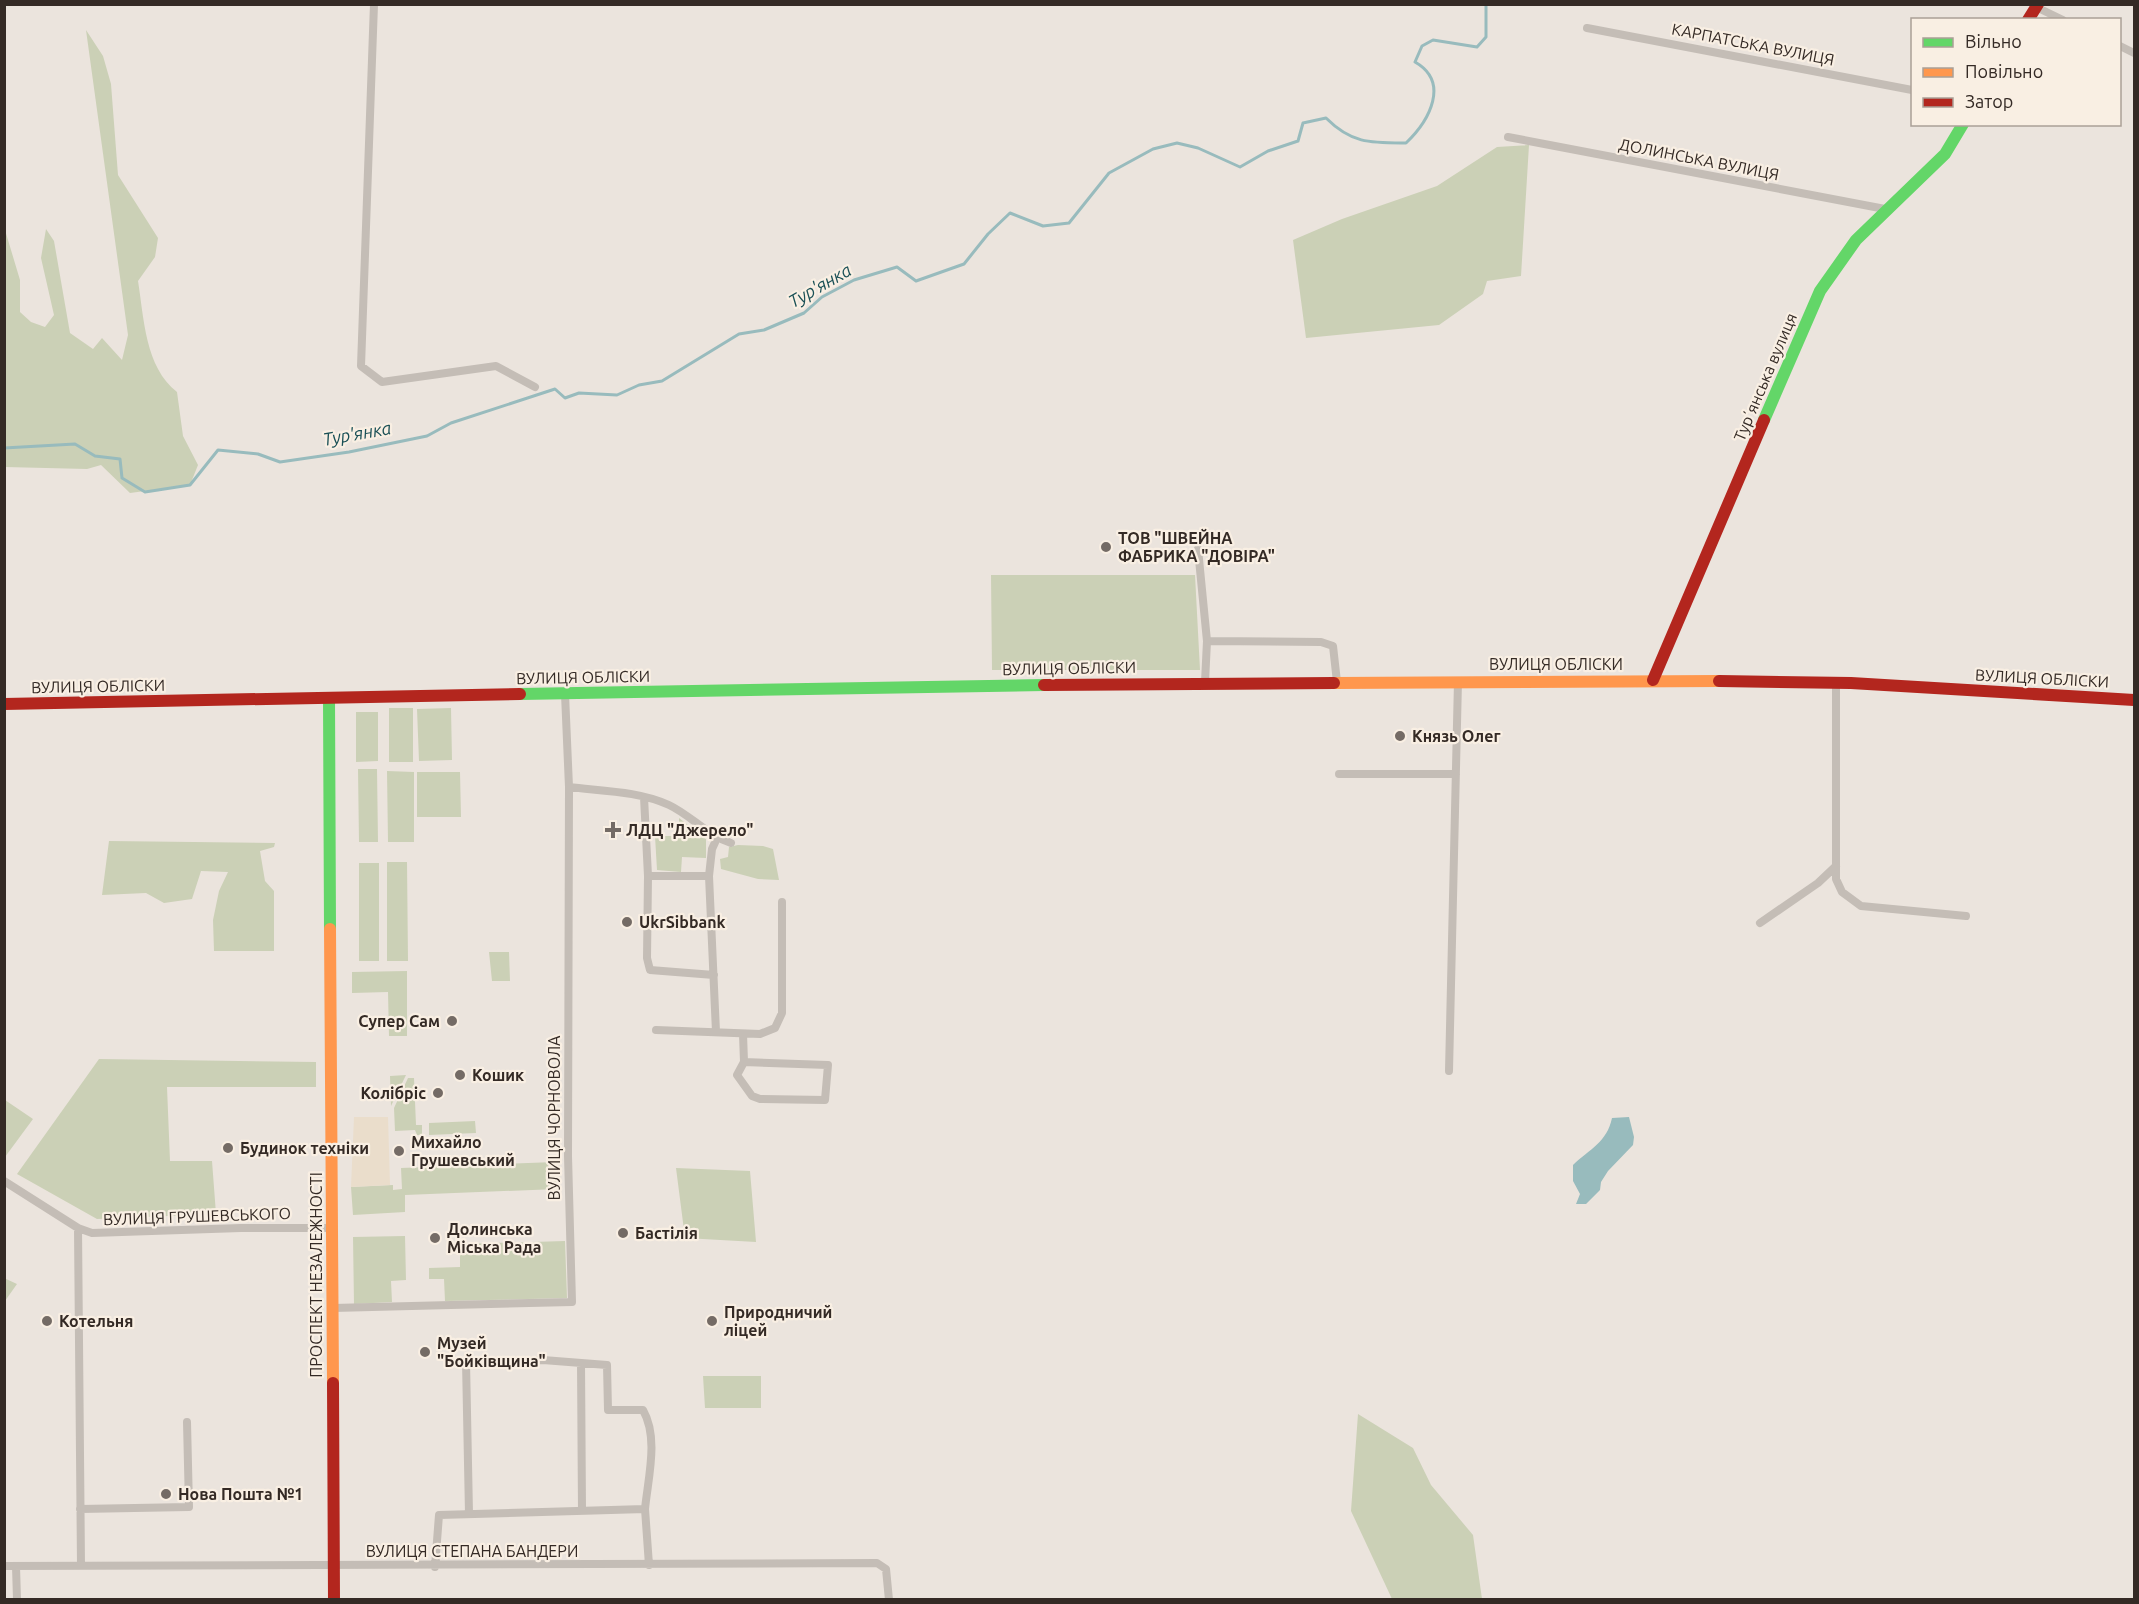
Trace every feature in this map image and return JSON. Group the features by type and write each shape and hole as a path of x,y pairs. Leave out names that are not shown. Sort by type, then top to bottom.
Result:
{"main road":[{"name":"Турʼянська вулиця","path":"1653,680 1820,291 1856,240 1885,209 1944,154 1962,126"},
{"name":"ВУЛИЦЯ ОБЛІСКИ","path":"4,704 1205,682 1653,680 1836,683 2134,700"},
{"name":"ПРОСПЕКТ НЕЗАЛЕЖНОСТІ","path":"329,698 334,1599"}],"street":[{"path":"375,4 361,366 382,382 496,366 535,387"},
{"path":"2037,6 2059,18"},
{"name":"КАРПАТСЬКА ВУЛИЦЯ","path":"1587,28 1911,90"},
{"name":"ДОЛИНСЬКА ВУЛИЦЯ","path":"1508,137 1885,209"},
{"path":"1198,549 1207,641 1205,682"},
{"path":"1207,641 1321,642 1333,646 1337,682"},
{"path":"1449,1071 1458,681"},
{"path":"1836,683 1836,879 1842,892 1861,906 1966,916"},
{"name":"ВУЛИЦЯ ЧОРНОВОЛА","path":"333,1308 572,1302 568,1156 569,787 565,694"},
{"path":"1339,774 1456,774"},
{"path":"569,787 644,797 669,805 717,838 731,843"},
{"path":"644,797 648,876 647,958 650,970 714,975"},
{"path":"716,1032 709,876 712,849 717,838"},
{"path":"1760,923 1818,883 1836,866"},
{"path":"648,876 709,876"},
{"path":"656,1030 743,1034 771,1032 781,1019 782,902"},
{"path":"743,1034 744,1062 737,1075 752,1096 760,1099 825,1100 828,1065 744,1062"},
{"name":"ВУЛИЦЯ ГРУШЕВСЬКОГО","path":"4,1181 78,1228 92,1233 121,1234 241,1228 333,1228"},
{"path":"78,1228 81,1566"},
{"path":"469,1514 466,1360 607,1365 608,1410 643,1410 650,1423 651,1455 645,1509 649,1565"},
{"path":"581,1363 582,1511"},
{"path":"80,1509 189,1507 187,1422"},
{"path":"435,1566 439,1515 645,1509"},
{"name":"ВУЛИЦЯ СТЕПАНА БАНДЕРИ","path":"4,1566 877,1563 886,1569 889,1599"},
{"path":"16,1566 17,1599"}],"green space":[{"path":"86,30 103,56 111,84 118,175 158,238 155,257 138,281 152,356 166,382 177,392 183,436 198,465 190,485 130,493 101,465 87,469 5,467 5,230 20,280 20,312 31,322 45,327 54,315 41,258 46,229 54,241 70,333 93,349 102,338 122,360 128,335"},
{"path":"1529,145 1521,276 1487,281 1483,294 1439,325 1306,338 1293,240 1342,219 1437,186 1497,147"},
{"path":"991,575 1195,575 1200,670 992,670"},
{"path":"389,708 413,708 413,762 389,762"},
{"path":"451,708 452,760 419,761 417,709"},
{"path":"356,712 378,712 378,761 356,762"},
{"path":"358,769 377,769 378,842 359,842"},
{"path":"387,771 414,772 414,842 388,842"},
{"path":"417,772 460,772 461,817 417,817"},
{"path":"679,818 706,839 706,858 682,857 681,872 657,870 655,836 679,836"},
{"path":"109,841 275,843 274,847 260,851 265,881 274,891 274,951 214,951 213,920 219,891 228,872 201,871 192,899 164,903 146,893 102,895"},
{"path":"763,846 773,849 779,880 758,879 721,869 720,859 728,857 729,847"},
{"path":"387,862 407,862 408,961 387,961"},
{"path":"359,863 379,863 379,961 359,961"},
{"path":"489,952 509,952 510,981 492,981"},
{"path":"407,971 407,1036 389,1036 388,992 352,993 352,972"},
{"path":"99,1059 316,1062 316,1087 167,1087 170,1161 212,1161 216,1214 97,1219 17,1174"},
{"path":"406,1075 391,1106 390,1076"},
{"path":"408,1078 414,1078 416,1125 422,1125 422,1135 417,1135 415,1130 395,1131 394,1108"},
{"path":"5,1100 33,1119 4,1157"},
{"path":"475,1121 476,1133 429,1135 429,1123"},
{"path":"555,1162 557,1189 405,1195 405,1212 353,1215 351,1187 393,1185 393,1190 402,1189 401,1168"},
{"path":"676,1168 750,1171 756,1242 685,1238"},
{"path":"405,1236 406,1280 391,1281 392,1302 354,1304 353,1237"},
{"path":"565,1241 567,1298 445,1301 444,1279 429,1279 429,1268 460,1267 460,1244"},
{"path":"4,1278 17,1284 5,1301 4,1301"},
{"path":"703,1376 761,1376 761,1408 705,1408"},
{"path":"1358,1414 1413,1448 1431,1485 1473,1535 1482,1599 1392,1599 1351,1511"}],"shaded area":[{"path":"354,1117 388,1117 390,1185 351,1187"}],"water":[{"path":"1629,1117 1634,1137 1633,1145 1608,1171 1601,1182 1600,1190 1586,1204 1576,1204 1580,1194 1573,1181 1573,1165 1602,1139 1612,1118"}],"waterway":[{"name":"Тур'янка","path":"4,448 75,444 95,456 120,459 122,478 145,492 190,485 218,450 258,454 280,462 349,452 427,436 451,423 555,389 565,398 579,393 617,395 639,385 662,381 739,334 764,330 804,313 822,297 854,280 897,267 916,281 964,264 988,234 1010,213 1043,226 1069,223 1109,173 1153,149 1177,143 1198,148 1240,167 1268,151 1298,141 1303,123 1326,118 1345,133 1363,140 1406,143 1429,113 1433,101 1432,80 1426,70 1415,62 1422,46 1433,40 1477,47 1486,37 1486,4"}],"traffic: fast":[{"path":"1764,420 1820,291 1856,240 1945,154 1962,126"},
{"path":"520,694 1044,685"},
{"path":"329,698 330,929"}],"traffic: slow":[{"path":"1334,683 1719,681"},
{"path":"330,929 333,1383"}],"traffic: jam":[{"path":"2029,18 2038,4"},
{"path":"1653,680 1764,420"},
{"path":"1719,681 1851,683 2134,700"},
{"path":"1044,685 1334,683"},
{"path":"4,704 520,694"},
{"path":"333,1383 334,1600"}],"place":[{"name":"ТОВ \"ШВЕЙНА ФАБРИКА \"ДОВІРА\"","path":"1106,547"},
{"name":"Князь Олег","path":"1400,736"},
{"name":"ЛДЦ \"Джерело\"","path":"613,830"},
{"name":"UkrSibbank","path":"627,922"},
{"name":"Супер Сам","path":"452,1021"},
{"name":"Кошик","path":"460,1075"},
{"name":"Колібріс","path":"438,1093"},
{"name":"Будинок техніки","path":"228,1148"},
{"name":"Михайло Грушевський","path":"399,1151"},
{"name":"Бастілія","path":"623,1233"},
{"name":"Долинська Міська Рада","path":"435,1238"},
{"name":"Котельня","path":"47,1321"},
{"name":"Природничий ліцей","path":"712,1321"},
{"name":"Музей \"Бойківщина\"","path":"425,1352"},
{"name":"Нова Пошта №1","path":"166,1494"}]}
